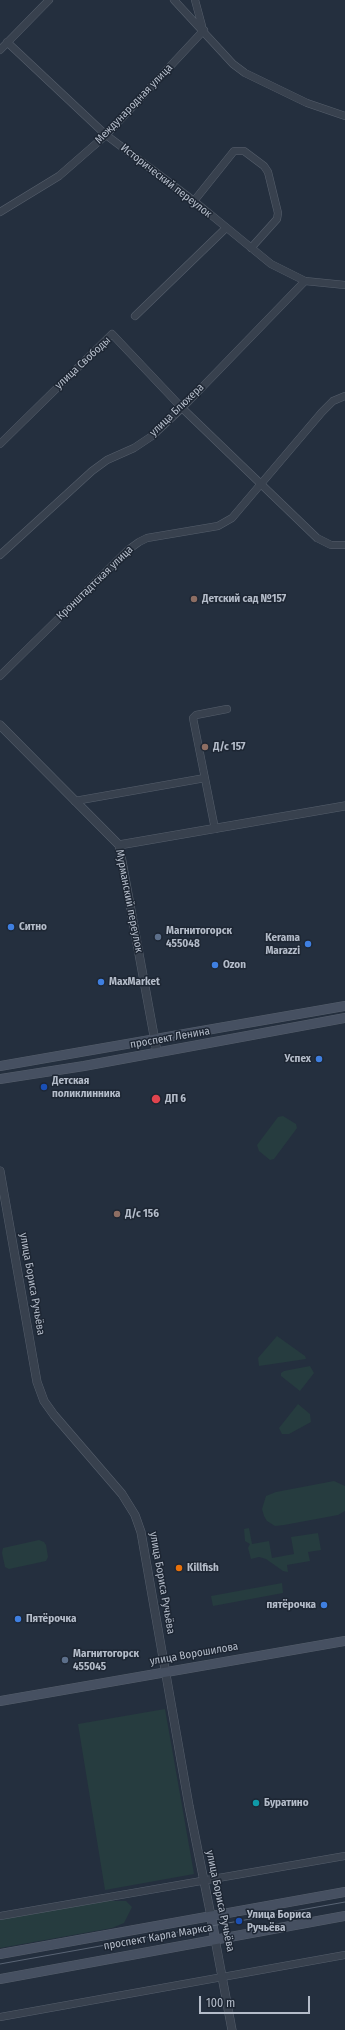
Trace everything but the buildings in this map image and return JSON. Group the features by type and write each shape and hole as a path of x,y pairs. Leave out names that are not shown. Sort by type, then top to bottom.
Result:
{"main road":[{"name":"проспект Ленина","path":"0,1066 345,1006"},
{"name":"проспект Ленина","path":"0,1079 345,1018"},
{"name":"улица Ворошилова","path":"0,1701 345,1641"},
{"name":"проспект Карла Маркса","path":"0,1954 345,1892"},
{"name":"улица Бориса Ручьёва","path":"211,1916 216,1939"},
{"name":"проспект Карла Маркса","path":"0,1979 345,1916"}],"street":[{"path":"0,50 50,0"},
{"path":"174,0 204,30 233,64 246,73 307,103 345,116"},
{"path":"195,0 204,30"},
{"name":"Международная улица","path":"0,212 59,176 106,135 204,30"},
{"name":"Исторический переулок","path":"7,42 106,135 194,201 271,264 305,281 345,285"},
{"path":"194,201 234,151 244,151 264,166 268,172 278,213 277,219 251,248"},
{"path":"135,316 226,228"},
{"name":"улица Блюхера","path":"0,555 92,470 107,460 134,448 152,436 182,408 305,281"},
{"name":"улица Свободы","path":"0,444 112,334 182,408"},
{"name":"Кронштадтская улица","path":"0,676 128,550 139,542 147,538 226,523 262,484 322,412 333,401 345,396"},
{"path":"182,408 318,538 331,545 345,545"},
{"path":"215,829 194,718 196,715 227,709"},
{"name":"Мурманский переулок","path":"0,725 118,846 157,1052"},
{"path":"75,801 205,778"},
{"path":"118,846 345,806"},
{"name":"улица Бориса Ручьёва","path":"0,1171 37,1382 44,1401 54,1415 122,1494 135,1514 141,1532 203,1880 211,1916"},
{"path":"0,1916 345,1856"},
{"name":"улица Бориса Ручьёва","path":"216,1939 232,2030"},
{"path":"0,2017 345,1955"}],"green space":[{"path":"283,1116 296,1124 297,1128 274,1159 270,1160 259,1151 257,1145 278,1117"},
{"path":"277,1336 305,1356 306,1359 259,1366 258,1358"},
{"path":"310,1366 314,1373 300,1391 281,1376 281,1373 284,1371"},
{"path":"298,1404 310,1414 311,1422 289,1434 282,1434 279,1428"},
{"path":"334,1481 345,1486 345,1511 338,1515 275,1526 267,1521 264,1516 262,1509 266,1496 276,1492"},
{"path":"249,1528 252,1544 269,1541 272,1558 294,1554 291,1537 318,1533 321,1550 308,1552 310,1561 287,1565 288,1572 283,1571 266,1559 259,1557 251,1559 248,1548 250,1544 245,1541 244,1529"},
{"path":"39,1540 44,1542 46,1545 48,1557 46,1561 9,1569 5,1567 2,1553 3,1548"},
{"path":"282,1583 283,1593 213,1606 211,1596"},
{"path":"165,1709 194,1874 105,1890 78,1724"},
{"path":"106,1901 126,1901 132,1907 124,1923 112,1928 0,1948 0,1919"}],"tram line":[{"path":"0,1964 345,1902"}],"place":[{"name":"Детский сад №157","path":"194,599"},
{"name":"Д/с 157","path":"205,747"},
{"name":"Ситно","path":"11,927"},
{"name":"Магнитогорск 455048","path":"158,937"},
{"name":"Kerama Marazzi","path":"308,944"},
{"name":"Ozon","path":"215,965"},
{"name":"MaxMarket","path":"101,982"},
{"name":"Успех","path":"319,1059"},
{"name":"Детская поликлинника","path":"44,1087"},
{"name":"ДП 6","path":"156,1099"},
{"name":"Д/с 156","path":"117,1214"},
{"name":"Killfish","path":"179,1568"},
{"name":"пятёрочка","path":"324,1605"},
{"name":"Пятёрочка","path":"18,1619"},
{"name":"Магнитогорск 455045","path":"65,1660"},
{"name":"Буратино","path":"256,1803"},
{"name":"Улица Бориса Ручьёва","path":"239,1921"}]}
